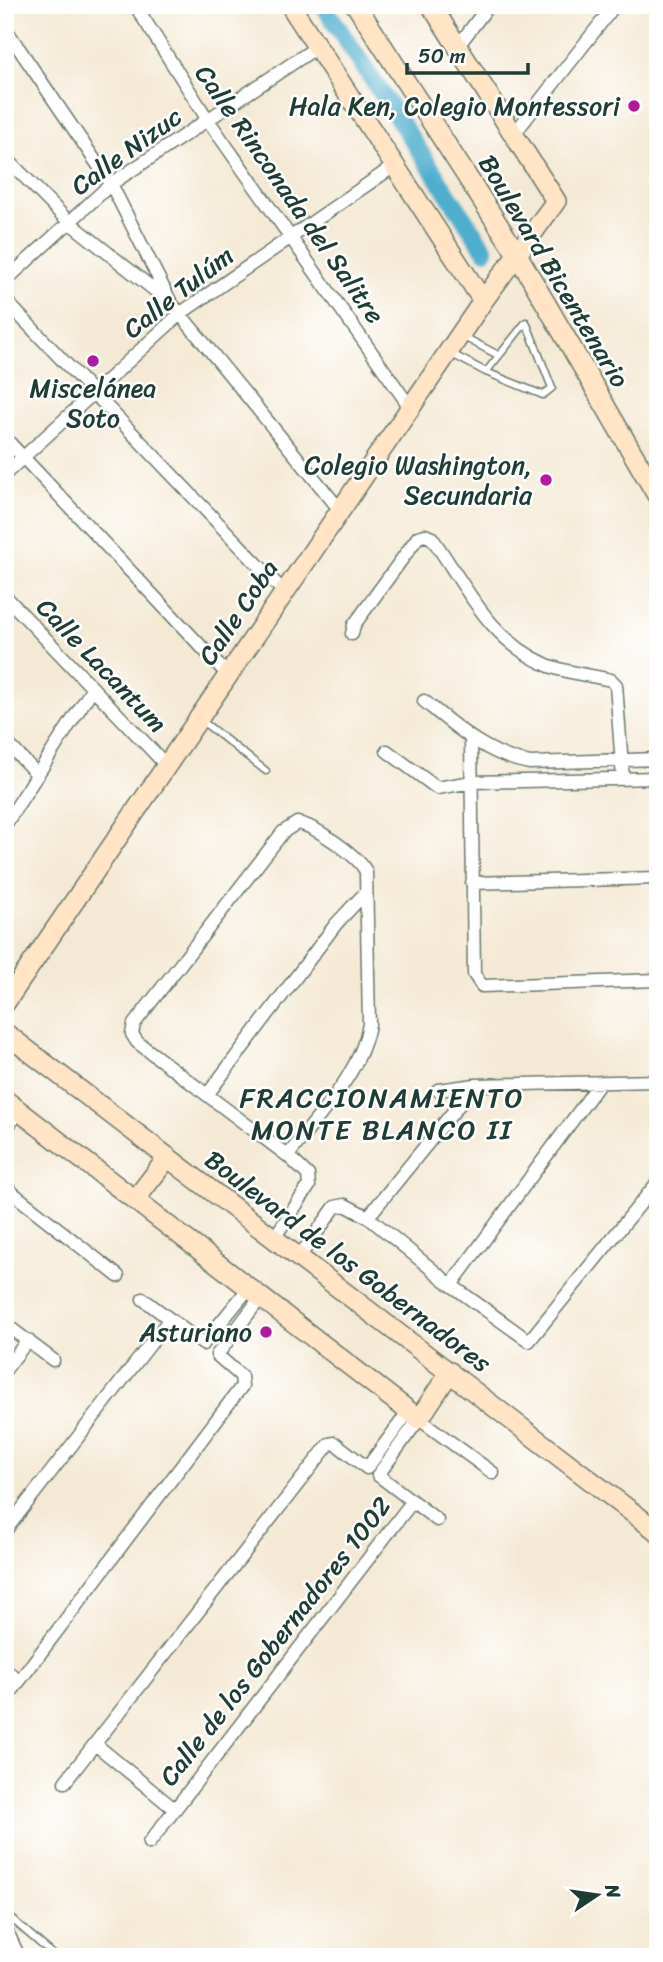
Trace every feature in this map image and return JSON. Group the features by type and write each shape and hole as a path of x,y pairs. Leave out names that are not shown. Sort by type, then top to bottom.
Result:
{"main road":[{"path":"290,5 483,301"},
{"name":"Boulevard Bicentenario","path":"356,5 517,254 658,497"},
{"path":"431,5 514,134"},
{"name":"Calle Coba","path":"5,1003 410,407 556,201 514,134"},
{"name":"Boulevard de los Gobernadores","path":"5,1033 658,1532"},
{"path":"10,1106 414,1415 450,1372"},
{"path":"135,1200 168,1157"}],"street":[{"name":"Calle Rinconada del Salitre","path":"135,5 208,120 410,407"},
{"path":"458,46 489,5"},
{"path":"514,134 615,5"},
{"path":"5,28 111,184 176,309"},
{"name":"Calle Nizuc","path":"5,281 111,184 317,47"},
{"path":"5,157 69,222 176,309 340,510"},
{"name":"Calle Tulúm","path":"5,474 176,309 394,166"},
{"path":"5,300 284,592"},
{"path":"5,438 228,674"},
{"path":"352,634 354,625 418,537 425,535 432,538 468,597 503,638 547,665 611,680 616,685 619,693 623,779"},
{"name":"Calle Lacantum","path":"5,596 166,764"},
{"path":"5,825 93,688"},
{"path":"424,701 471,739 512,760 530,762 658,759"},
{"path":"471,739 474,974 482,986 658,981"},
{"path":"5,741 38,775"},
{"path":"387,751 437,788 472,782 658,778"},
{"path":"274,1238 309,1186 308,1175 288,1156 137,1042 132,1034 134,1024 283,832 298,823 304,824 362,862 366,872 369,1024 366,1042 357,1062 288,1156"},
{"path":"472,883 658,878"},
{"path":"207,1095 336,924 365,893"},
{"path":"438,1090 475,1085 658,1081"},
{"path":"451,1285 600,1083"},
{"path":"368,1217 475,1085"},
{"path":"5,1130 10,1106"},
{"path":"299,1257 335,1207 345,1205 368,1217 451,1285 529,1341 658,1182"},
{"path":"5,1187 118,1276"},
{"path":"143,1299 203,1344 255,1292"},
{"path":"5,1700 242,1386 241,1376 217,1355 255,1292"},
{"path":"5,1531 169,1320"},
{"path":"5,1324 53,1360"},
{"path":"5,1370 28,1340"},
{"path":"414,1415 493,1473"},
{"name":"Calle de los Gobernadores 1002","path":"372,1472 414,1415"},
{"name":"Calle de los Gobernadores 1002","path":"65,1782 329,1444 335,1443 437,1520"},
{"name":"Calle de los Gobernadores 1002","path":"149,1843 173,1808 412,1502"},
{"path":"5,1670 19,1680"},
{"name":"Calle de los Gobernadores 1002","path":"95,1744 173,1808"},
{"path":"5,1927 19,1957"}],"lane":[{"path":"448,352 486,372 543,395 552,388 526,322 486,372"},
{"path":"460,335 498,355"},
{"path":"198,717 266,771"},
{"path":"5,1913 55,1957"}],"waterway":[{"path":"323,5 485,250"}],"place":[{"name":"Hala Ken, Colegio Montessori","path":"634,106"},
{"name":"Miscelánea Soto","path":"93,361"},
{"name":"Colegio Washington, Secundaria","path":"546,480"},
{"name":"Asturiano","path":"266,1332"}],"district":[{"name":"FRACCIONAMIENTO MONTE BLANCO II","path":"382,1113"}]}
